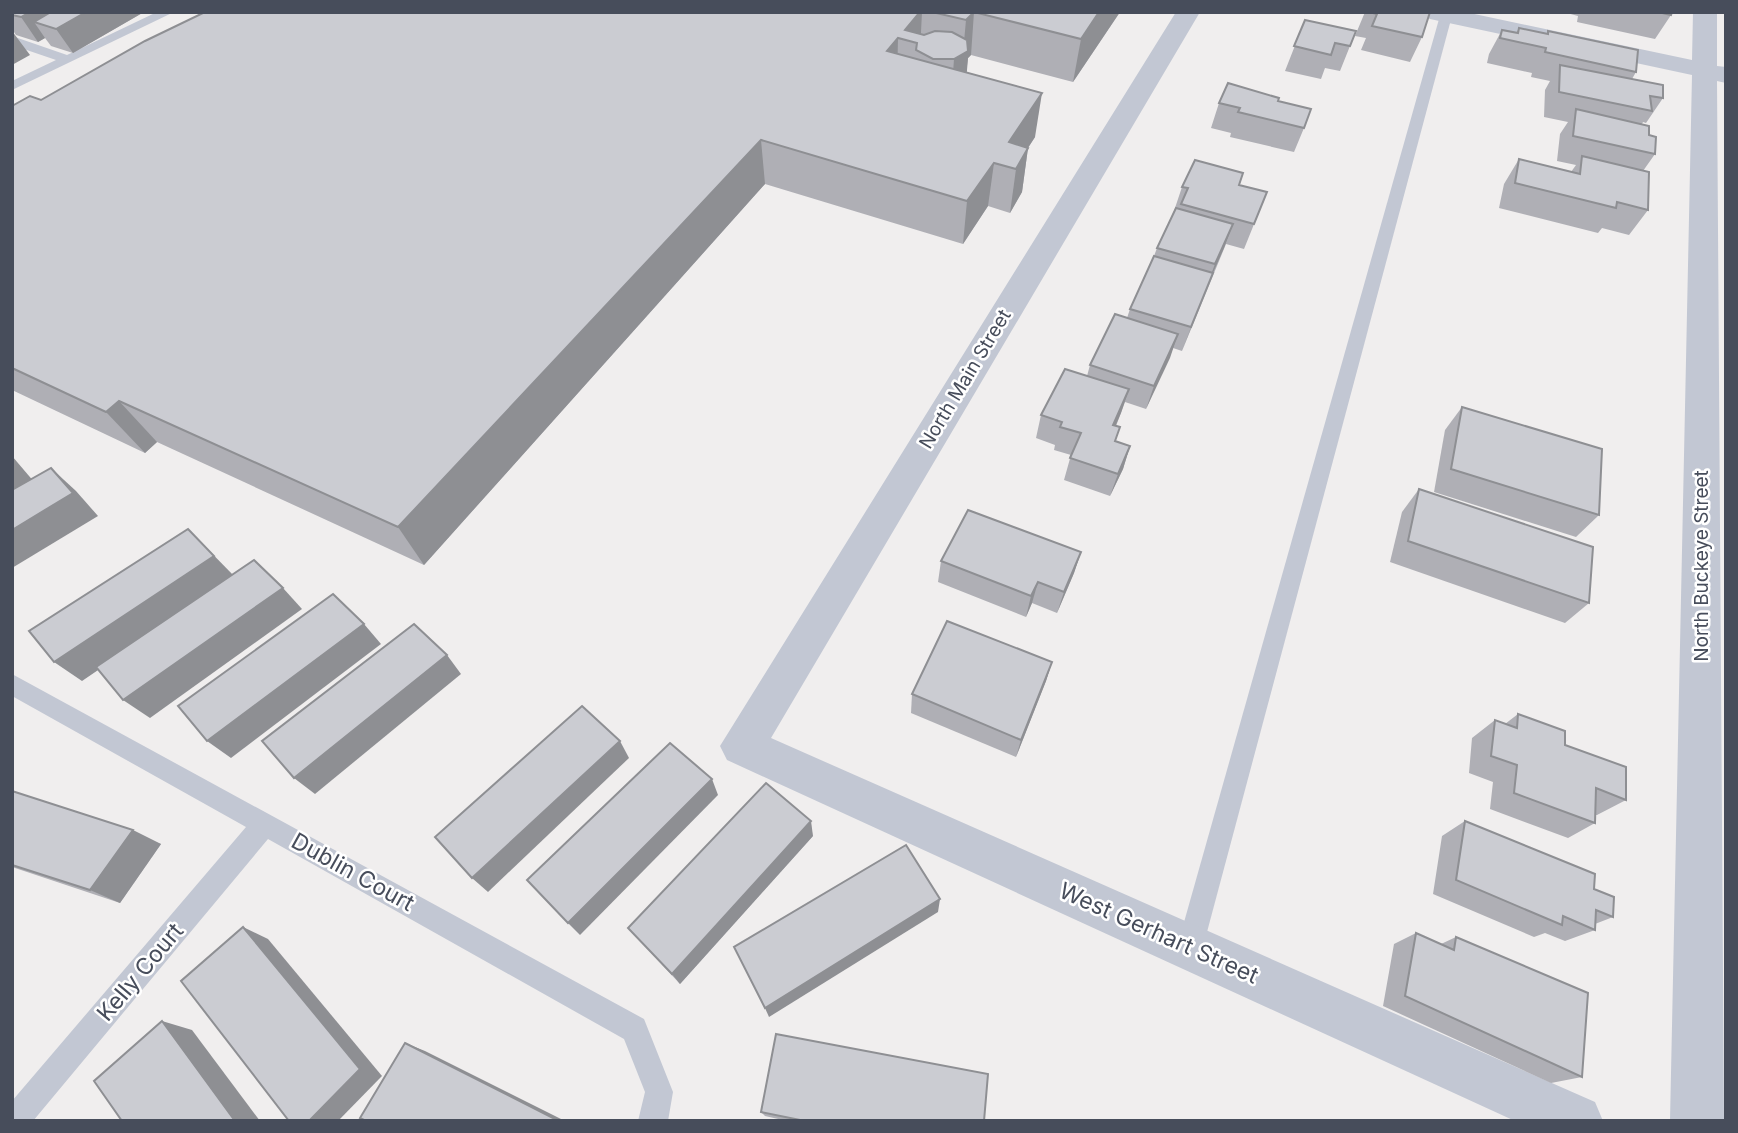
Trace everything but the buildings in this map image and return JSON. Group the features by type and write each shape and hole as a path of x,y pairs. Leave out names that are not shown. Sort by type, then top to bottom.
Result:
{"street":[{"name":"North Main Street","path":"742,746 1188,12"},
{"name":"North Buckeye Street","path":"1697,1121 1715,72 1705,12"},
{"path":"1441,13 1715,72"},
{"name":"West Gerhart Street","path":"742,746 1576,1121"}],"lane":[{"path":"12,86 168,12"},
{"path":"1190,947 1441,13"},
{"path":"12,40 69,60"},
{"name":"Dublin Court","path":"12,684 634,1029 659,1091 653,1121"},
{"name":"Kelly Court","path":"14,1121 265,823"}]}
